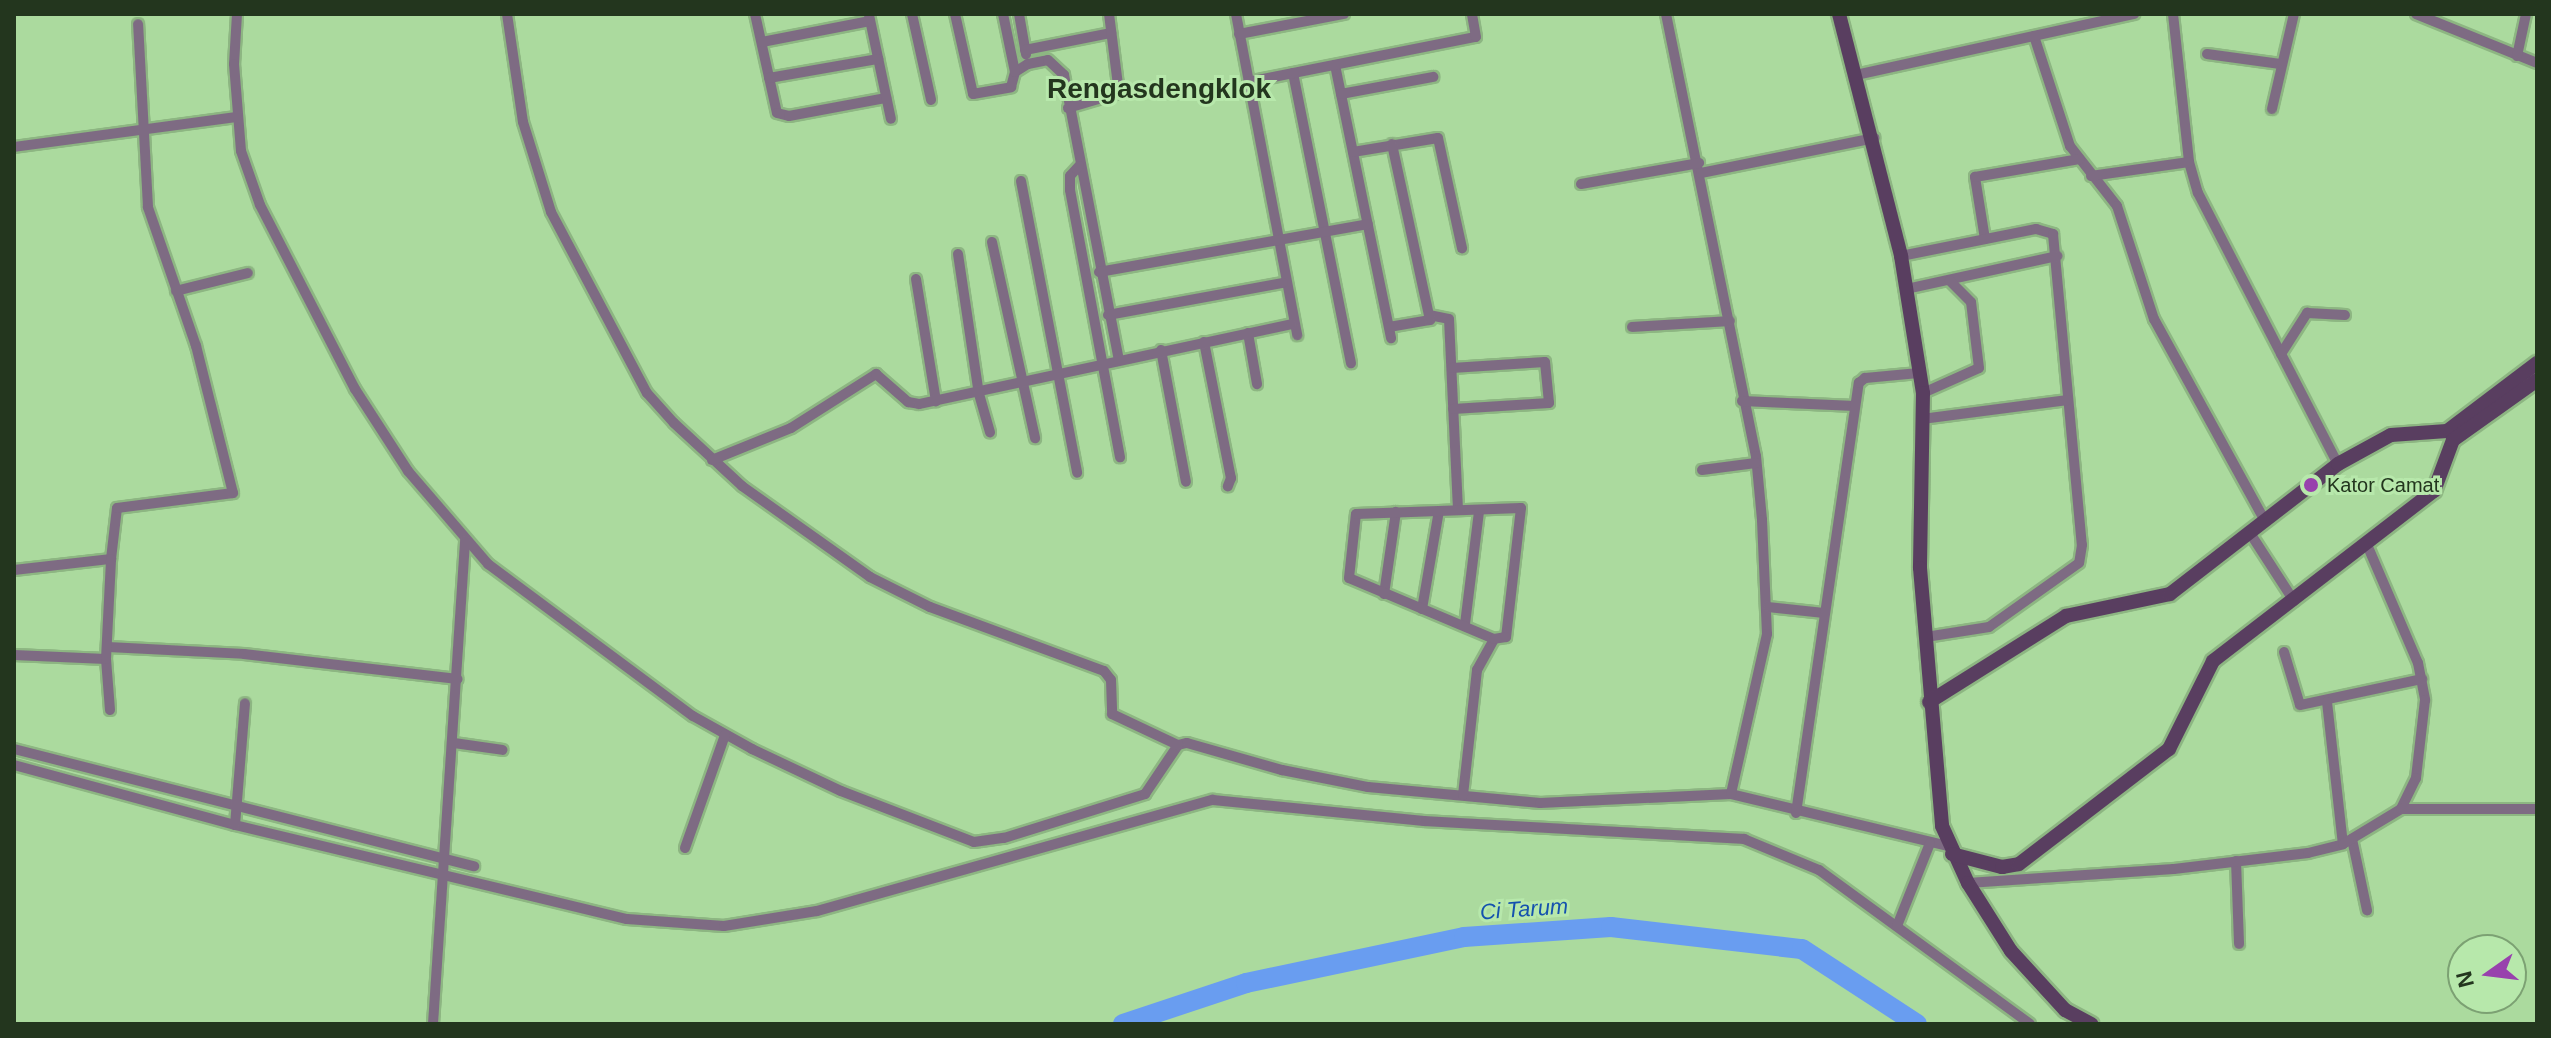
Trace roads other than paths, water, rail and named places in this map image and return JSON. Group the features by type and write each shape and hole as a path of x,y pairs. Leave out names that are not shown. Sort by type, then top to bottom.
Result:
{"street":[{"path":"237,14 237,117 241,151 260,205 355,389 408,471 465,540 557,620 725,735 841,791 974,842 1015,835 1145,794 1178,745"},
{"path":"507,14 532,156 569,252 647,393 712,460 788,520 902,595 1107,673 1112,714 1178,745 1200,744 1342,783 1540,803 1731,794 1796,813 1930,843 2002,867 2026,860 2169,749 2213,661 2368,547 2434,491 2450,436 2537,363"},
{"path":"755,14 777,113 783,116 886,98"},
{"path":"912,14 931,100"},
{"path":"955,14 973,94 1011,87 1015,72 1003,14"},
{"path":"1019,14 1028,64"},
{"path":"1068,108 1119,93 1109,14"},
{"path":"1236,14 1283,283 1291,324 1297,335"},
{"path":"1239,34 1344,14"},
{"path":"1248,82 1476,37 1472,14"},
{"path":"1666,14 1700,168 1756,463 1768,607 1731,794"},
{"path":"1839,14 1874,138 1901,256 1923,393 1920,568 1936,794 1950,850 2011,951 2063,1017 2091,1024"},
{"path":"1856,75 2134,14"},
{"path":"2173,14 2189,162 2208,217 2338,464"},
{"path":"2272,109 2294,14"},
{"path":"2416,14 2537,63"},
{"path":"2517,56 2526,14"},
{"path":"762,42 870,17 891,119"},
{"path":"110,710 106,659 117,508 232,495 224,444 148,207 141,131 138,24"},
{"path":"1025,50 1111,33"},
{"path":"2034,36 2070,146 2117,206 2154,319 2265,521"},
{"path":"2207,54 2280,64"},
{"path":"769,78 878,59"},
{"path":"1015,72 1028,64 1048,60 1058,65 1119,360"},
{"path":"1335,65 1390,332 1430,320 1392,144"},
{"path":"1293,73 1351,363"},
{"path":"1341,94 1433,77"},
{"path":"14,147 237,117"},
{"path":"1353,152 1438,138 1462,248"},
{"path":"1581,184 1700,168 1874,138"},
{"path":"1985,239 1975,177 2079,159"},
{"path":"2091,176 2189,162"},
{"path":"1079,166 1069,182 1120,457"},
{"path":"1021,181 1077,473"},
{"path":"1099,272 1368,224"},
{"path":"1901,256 2046,228 2055,238 2082,559 1985,629 1926,637"},
{"path":"992,242 1035,438"},
{"path":"958,254 979,394 990,432"},
{"path":"1906,289 2057,256"},
{"path":"176,291 248,273"},
{"path":"916,279 936,401"},
{"path":"1923,393 1979,368 1971,302 1950,281"},
{"path":"1108,315 1283,283"},
{"path":"2281,354 2307,313 2345,315"},
{"path":"1429,315 1449,319 1458,510"},
{"path":"1632,327 1730,321"},
{"path":"712,460 791,428 876,374 908,402 936,401 1059,377 1161,350 1291,324"},
{"path":"1248,333 1257,384"},
{"path":"1204,342 1231,478 1228,486"},
{"path":"1161,350 1186,482"},
{"path":"1452,368 1545,362 1549,403 1453,409"},
{"path":"1796,813 1855,406 1865,378 1919,373"},
{"path":"1929,702 2066,616 2159,600 2338,464 2391,435 2450,436 2537,380"},
{"path":"1922,419 2068,400"},
{"path":"1742,401 1855,406"},
{"path":"1702,470 1756,463"},
{"path":"1521,508 1506,637 1494,639 1465,624 1349,578 1356,514 1458,510 1521,508"},
{"path":"1422,609 1439,511"},
{"path":"1465,624 1479,511"},
{"path":"1384,594 1396,512"},
{"path":"2250,533 2294,601"},
{"path":"433,1024 454,743 465,540"},
{"path":"1968,883 2236,861 2348,841 2401,809 2414,786 2424,740 2422,679 2368,547"},
{"path":"14,570 111,559"},
{"path":"1768,607 1824,613"},
{"path":"1463,795 1477,670 1494,639"},
{"path":"108,647 244,654 458,679"},
{"path":"2284,652 2296,702 2327,702 2422,679"},
{"path":"14,655 106,659"},
{"path":"2327,702 2348,841 2367,910"},
{"path":"235,825 245,703"},
{"path":"685,848 725,735"},
{"path":"454,743 503,750"},
{"path":"14,749 474,866"},
{"path":"14,765 235,825 627,919 724,926 817,911 1222,800 1424,821 1744,839 1819,870 2030,1024"},
{"path":"2401,809 2537,809"},
{"path":"1897,926 1930,843"},
{"path":"2236,861 2239,944"}],"waterway":[{"name":"Ci Tarum","path":"1123,1024 1246,983 1464,937 1611,927 1802,949 1917,1024"}],"place":[{"name":"Kator Camat","path":"2311,485"}],"district":[{"name":"Rengasdengklok","path":"1159,89"}]}
